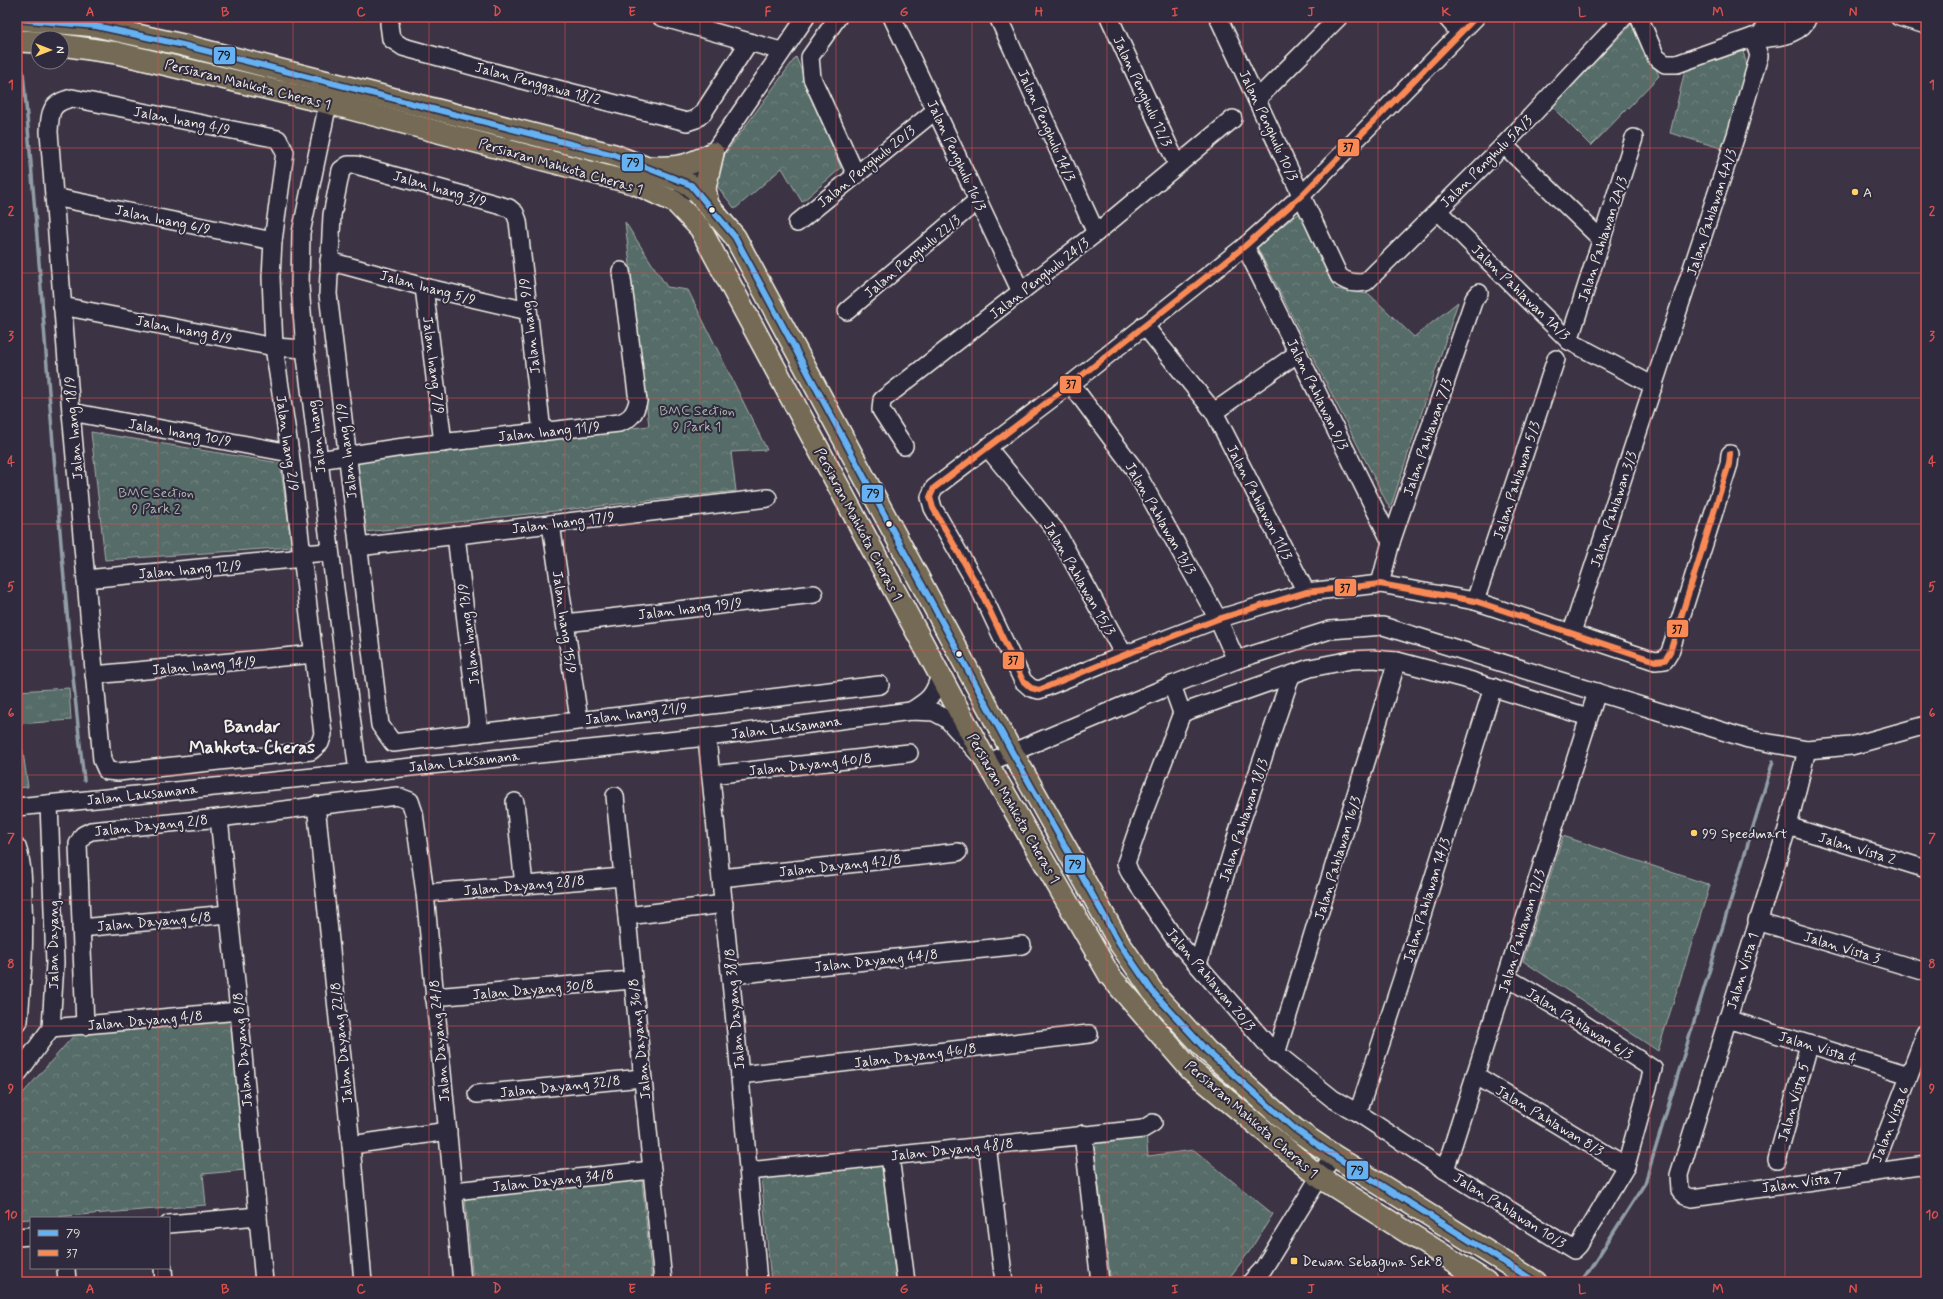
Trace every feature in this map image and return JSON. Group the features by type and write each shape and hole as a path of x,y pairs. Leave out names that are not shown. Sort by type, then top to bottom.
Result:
{"main road":[{"name":"Persiaran Mahkota Cheras 1","path":"17,19 96,26 183,45 614,155 691,185 735,237 1012,752 1120,944 1154,992 1207,1051 1295,1129 1536,1282"},
{"path":"17,41 30,42"},
{"name":"Persiaran Mahkota Cheras 1","path":"70,46 117,53 328,103 636,184 676,202 700,228 987,763 1110,976 1192,1070 1321,1178 1486,1282"},
{"path":"645,166 676,167 692,164 712,153"},
{"path":"708,205 705,188 712,153"}],"street":[{"name":"Jalan Penggawa 18/2","path":"391,17 389,24 392,39 403,46 526,81 687,122 696,120 703,113 749,42"},
{"path":"661,17 781,51"},
{"path":"676,202 691,185 781,51 806,17"},
{"path":"838,17 810,57 812,78 856,175"},
{"name":"Jalan Penghulu 16/3","path":"892,17 1021,292"},
{"name":"Jalan Penghulu 14/3","path":"998,17 1096,233"},
{"name":"Jalan Penghulu 12/3","path":"1109,17 1177,164"},
{"name":"Jalan Penghulu 10/3","path":"1218,17 1302,195 1338,276"},
{"path":"1257,99 1339,17"},
{"path":"1446,17 1460,33"},
{"path":"1476,17 1302,195 1245,246 1071,384 934,488 930,497 933,508 981,592 1023,682 1031,688 1039,690 1218,619 1306,592 1380,584 1476,601 1655,661 1665,660 1670,652 1729,464 1730,454"},
{"name":"Jalan Penghulu 5A/3","path":"1338,276 1345,281 1359,284 1366,282 1504,145 1624,17"},
{"path":"1638,17 1656,57 1665,64 1677,64 1756,36 1765,28 1790,17"},
{"path":"1756,36 1766,39 1797,30 1805,24 1808,17"},
{"path":"1898,17 1926,25"},
{"name":"Jalan Pahlawan 4A/3","path":"1654,386 1736,135 1760,56 1756,36"},
{"name":"Jalan Inang 4/9","path":"72,98 278,139 285,152"},
{"name":"Jalan Inang 18/9","path":"72,98 60,101 50,111 49,132 62,306 94,675 102,760 107,771"},
{"name":"Jalan Inang","path":"328,103 302,233 300,286 305,349 318,460 358,772"},
{"name":"Jalan Penghulu 20/3","path":"797,223 936,110"},
{"name":"Jalan Penghulu 24/3","path":"904,446 881,410 882,400 1096,233 1177,164 1233,119"},
{"name":"Jalan Pahlawan 2A/3","path":"1569,341 1634,138"},
{"path":"1504,145 1602,240"},
{"name":"Jalan Inang 2/9","path":"107,771 118,772 211,763 311,751 320,744 323,734 314,654 300,560 290,452 274,347 271,277 273,241 285,152"},
{"name":"Jalan Inang 3/9","path":"356,165 509,208 515,213 518,221"},
{"name":"Jalan Inang 1/9","path":"356,165 348,166 341,170 332,215 328,294 346,455 380,725 393,743"},
{"name":"Jalan Inang 6/9","path":"54,197 273,241"},
{"name":"Jalan Penghulu 22/3","path":"847,311 978,200"},
{"name":"Jalan Pahlawan 1A/3","path":"1438,211 1569,341 1654,386"},
{"name":"Jalan Inang 9/9","path":"518,221 542,432"},
{"name":"Jalan Pahlawan 9/3","path":"1245,246 1390,542"},
{"name":"Jalan Inang 5/9","path":"329,261 424,287 528,311"},
{"name":"Jalan Inang 11/9","path":"318,460 346,455 444,443 619,424 628,420 635,413 638,401 621,271"},
{"name":"Jalan Inang 7/9","path":"424,287 444,443"},
{"name":"Jalan Pahlawan 7/3","path":"1380,584 1390,542 1474,299 1479,293"},
{"name":"Jalan Inang 8/9","path":"62,306 274,347 305,349"},
{"name":"Jalan Pahlawan 11/3","path":"1144,325 1214,412 1306,592"},
{"path":"1214,412 1298,353"},
{"name":"Jalan Pahlawan 5/3","path":"1476,601 1556,358"},
{"name":"Jalan Pahlawan 13/3","path":"1071,384 1135,470 1218,619 1236,660"},
{"name":"Jalan Pahlawan 3/3","path":"1572,632 1654,386"},
{"name":"Jalan Inang 10/9","path":"71,412 290,452"},
{"name":"Jalan Pahlawan 15/3","path":"987,447 1056,531 1124,655"},
{"name":"Jalan Inang 17/9","path":"358,546 768,498"},
{"name":"Jalan Inang 15/9","path":"551,524 579,720"},
{"name":"Jalan Inang 13/9","path":"456,535 479,733"},
{"name":"Jalan Inang 12/9","path":"86,579 330,558"},
{"name":"Jalan Inang 19/9","path":"566,623 814,594"},
{"path":"987,763 1172,685 1236,660 1330,630 1383,626 1748,739 1807,750 1851,746 1926,725"},
{"name":"Jalan Inang 14/9","path":"94,675 314,654"},
{"path":"1172,685 1182,713 1291,676 1310,668 1351,660 1374,659 1397,661 1493,687 1588,717"},
{"name":"Jalan Pahlawan 16/3","path":"1276,1054 1397,661"},
{"name":"Jalan Laksamana","path":"911,710 926,702 932,696 940,675"},
{"name":"Jalan Pahlawan 18/3","path":"1198,964 1241,822 1291,676"},
{"name":"Jalan Inang 21/9","path":"393,743 880,685"},
{"name":"Jalan Pahlawan 14/3","path":"1358,1113 1402,979 1493,687"},
{"name":"Jalan Pahlawan 12/3","path":"1445,1170 1597,692"},
{"name":"Jalan Laksamana","path":"17,807 707,737 911,710 934,712 947,718 987,763"},
{"name":"Jalan Pahlawan 20/3","path":"1182,713 1143,814 1126,863 1130,873 1175,939 1276,1054 1333,1099 1358,1113 1445,1170"},
{"name":"Jalan Dayang 38/8","path":"707,737 731,975 758,1282"},
{"name":"Jalan Vista 1","path":"1680,1191 1679,1175 1757,921 1788,826 1807,750"},
{"name":"Jalan Dayang 40/8","path":"711,775 909,753"},
{"name":"Jalan Dayang 2/8","path":"85,1026 78,844 83,835 91,831 219,818 397,796 410,801"},
{"name":"Jalan Dayang 36/8","path":"615,796 663,1282"},
{"name":"Jalan Dayang 24/8","path":"410,801 414,813 425,894 462,1282"},
{"path":"515,802 524,885"},
{"name":"Jalan Dayang","path":"49,804 55,963 51,1028"},
{"name":"Jalan Dayang 22/8","path":"316,805 351,1145 363,1282"},
{"name":"Jalan Dayang 8/8","path":"219,818 239,1011 264,1282"},
{"name":"Jalan Vista 2","path":"1788,826 1926,869"},
{"path":"17,847 22,873 18,1022"},
{"name":"Jalan Dayang 42/8","path":"721,878 958,852"},
{"name":"Jalan Dayang 28/8","path":"425,894 624,877"},
{"path":"627,916 724,904"},
{"name":"Jalan Dayang 6/8","path":"81,928 228,914"},
{"name":"Jalan Vista 3","path":"1757,921 1926,972"},
{"name":"Jalan Dayang 44/8","path":"731,975 1022,945"},
{"name":"Jalan Pahlawan 6/3","path":"1506,977 1573,1017 1653,1069 1626,1166"},
{"name":"Jalan Dayang 30/8","path":"434,997 632,980"},
{"name":"Jalan Dayang 4/8","path":"51,1028 239,1011"},
{"name":"Jalan Vista 4","path":"1727,1019 1909,1075"},
{"path":"17,1075 51,1028"},
{"name":"Jalan Vista 6","path":"1872,1172 1926,1032"},
{"name":"Jalan Dayang 46/8","path":"740,1075 1089,1034"},
{"name":"Jalan Vista 5","path":"1777,1160 1809,1045"},
{"name":"Jalan Pahlawan 8/3","path":"1475,1075 1626,1166"},
{"name":"Jalan Dayang 32/8","path":"477,1094 642,1078"},
{"name":"Jalan Dayang 48/8","path":"749,1171 1083,1134 1143,1129 1153,1123"},
{"path":"351,1145 448,1131"},
{"path":"1083,1134 1100,1282"},
{"path":"987,1145 1004,1282"},
{"path":"1252,1282 1263,1270 1334,1155"},
{"path":"890,1156 906,1282"},
{"name":"Jalan Vista 7","path":"1680,1191 1685,1196 1692,1198 1926,1165"},
{"name":"Jalan Pahlawan 10/3","path":"1445,1170 1574,1250 1579,1246 1626,1166"},
{"name":"Jalan Dayang 34/8","path":"454,1191 652,1170"},
{"path":"170,1224 258,1216"},
{"path":"17,1237 30,1236"},
{"path":"66,1269 67,1282"},
{"path":"163,1269 164,1282"}],"green space":[{"path":"1634,22 1659,76 1591,146 1552,107"},
{"path":"1743,51 1747,66 1724,149 1670,133 1685,70"},
{"path":"796,57 841,168 802,202 782,168 735,209 709,176"},
{"path":"1301,212 1335,289 1369,294 1414,337 1458,302 1390,509 1256,245"},
{"name":"BMC Section 9 Park 1","path":"625,222 667,287 688,290 767,450 731,452 736,491 365,532 357,462 649,426"},
{"name":"BMC Section 9 Park 2","path":"91,432 280,463 292,547 105,560"},
{"path":"69,688 71,720 19,724 28,787 17,788 17,691"},
{"path":"1563,836 1710,885 1658,1051 1523,961"},
{"path":"232,1020 245,1170 203,1174 206,1205 55,1217 30,1217 30,1219 17,1220 17,1100 76,1033"},
{"path":"1146,1133 1148,1156 1194,1150 1273,1214 1249,1252 1226,1282 1111,1282 1093,1140"},
{"path":"883,1165 896,1282 771,1282 761,1176"},
{"path":"642,1180 652,1282 473,1282 465,1198"}],"waterway":[{"path":"23,72 66,603 84,780"},
{"path":"1582,1282 1645,1183 1773,761"}],"transit line":[{"name":"37","path":"1476,17 1302,195 1245,246 1071,384 934,488 930,497 933,508 981,592 1023,681 1031,688 1039,690 1218,619 1306,592 1380,584 1475,601 1655,661 1665,660 1670,652 1729,464 1730,454"},
{"name":"79","path":"17,19 96,26 183,45 614,155 691,185 735,237 1012,752 1120,944 1153,992 1207,1051 1295,1129 1333,1155 1536,1282"}],"place":[{"name":"A","path":"1855,192"},
{"name":"99 Speedmart","path":"1694,833"},
{"name":"Dewan Sebaguna Sek 8","path":"1294,1261"}],"district":[{"name":"Bandar Mahkota Cheras","path":"252,736"}]}
